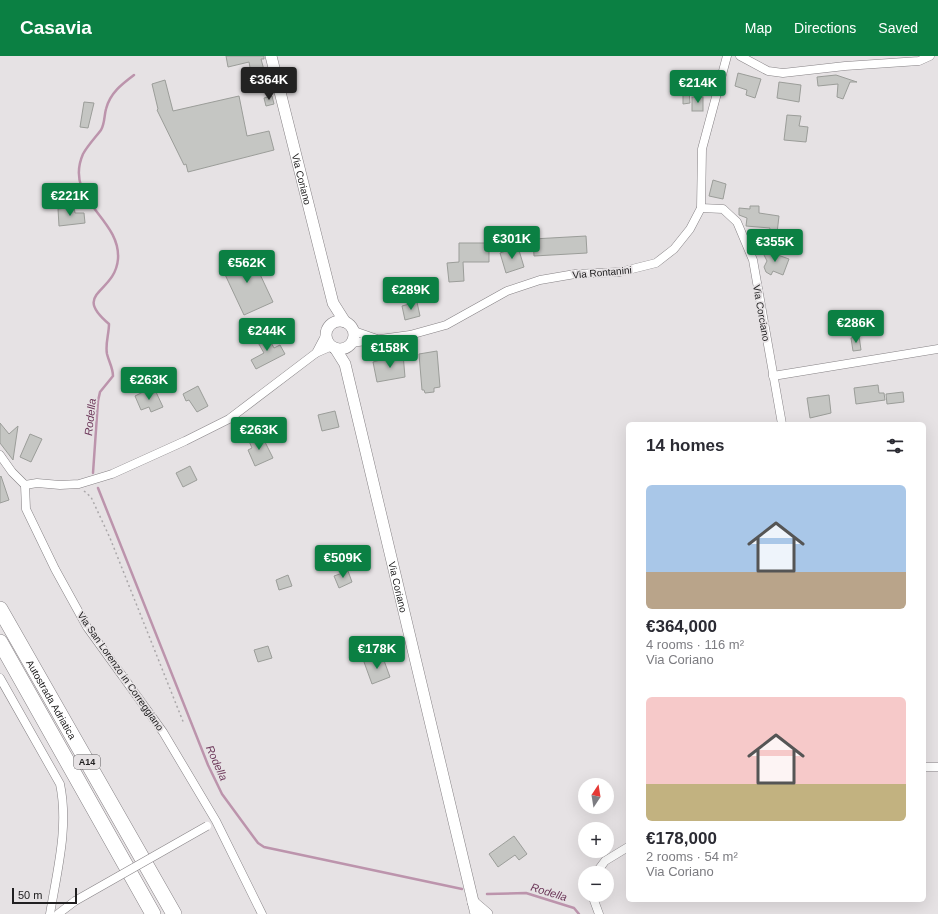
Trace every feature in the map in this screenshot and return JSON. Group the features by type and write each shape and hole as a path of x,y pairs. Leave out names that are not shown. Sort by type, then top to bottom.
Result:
{"highway":[{"name":"Autostrada Adriatica","path":"0,609 174,914"},
{"name":"Autostrada Adriatica","path":"0,642 153,914"}],"main road":[{"name":"Via Coriano","path":"272,56 333,303 345,322"},
{"name":"Via Coriano","path":"328,330 333,303"},
{"path":"336,322 345,322 354,331 353,340 349,345 334,347 327,338 328,330 336,322"},
{"name":"Via Coriano","path":"345,364 349,345"},
{"name":"Via Coriano","path":"334,347 345,364 476,914"},
{"path":"473,902 487,914"}],"street":[{"name":"Via Rontanini","path":"349,345 410,335 446,325 507,291 540,280 574,274 620,272 656,263 674,248 690,229 701,208 702,149 727,56"},
{"path":"740,56 768,71 794,74 845,66 919,62 930,56"},
{"name":"Via Corciano","path":"701,208 723,209 737,222 753,260 772,376 782,422"},
{"path":"316,353 328,330"},
{"name":"Via Rontanini","path":"354,331 380,340"},
{"path":"0,455 12,472 25,486 37,483 77,484 112,474 229,419 316,353 334,347"},
{"path":"772,376 938,349"},
{"name":"Via San Lorenzo in Correggiano","path":"25,486 26,509 55,569 87,627 163,732 216,821 262,914"},
{"path":"0,678 60,784 64,803 62,842 50,914"},
{"path":"926,767 938,767"},
{"path":"58,914 75,901 216,821"},
{"path":"601,866 605,861 626,848"},
{"path":"595,902 599,914"}],"path":[{"path":"77,484 91,497 110,538 184,724"}],"building":[{"path":"226,56 264,56 264,59 261,59 264,70 251,73 249,62 228,67"},
{"path":"738,73 761,79 755,98 746,95 747,90 735,86"},
{"path":"836,75 857,82 850,82 843,99 837,97 838,84 818,86 817,77"},
{"path":"165,80 173,111 239,96 247,136 269,131 274,150 188,172 186,164 184,165 157,110 152,84"},
{"path":"779,82 801,85 799,102 777,98"},
{"path":"683,91 689,91 690,103 683,104"},
{"path":"272,96 274,104 266,106 264,98"},
{"path":"692,97 703,97 703,111 692,111"},
{"path":"84,102 94,103 88,128 80,127"},
{"path":"787,115 801,116 799,126 808,127 806,142 784,140"},
{"path":"713,180 726,184 723,199 709,196"},
{"path":"750,206 759,206 759,213 779,216 777,233 781,235 779,244 766,243 770,228 746,226 747,218 739,215 739,208 750,209"},
{"path":"74,207 75,213 84,213 85,223 59,226 58,209"},
{"path":"586,236 587,253 534,256 533,239"},
{"path":"459,243 489,243 489,262 463,262 464,281 449,282 447,263 459,262"},
{"path":"518,247 524,267 506,273 500,253"},
{"path":"761,249 789,259 783,275 773,271 771,275 766,272 764,267 767,261"},
{"path":"250,253 273,302 244,315 221,266"},
{"path":"417,302 420,316 405,320 402,306"},
{"path":"266,333 274,348 280,345 285,354 256,369 251,360 264,353 256,339"},
{"path":"859,336 861,350 853,351 851,338"},
{"path":"437,351 440,387 434,388 434,392 425,393 424,390 422,390 419,354"},
{"path":"403,354 405,377 377,382 373,362"},
{"path":"878,385 879,393 884,393 885,400 856,404 854,388"},
{"path":"198,386 208,406 197,412 189,400 186,401 183,394"},
{"path":"145,391 147,396 156,392 163,407 151,412 149,407 141,410 135,396"},
{"path":"903,392 904,402 887,404 886,394"},
{"path":"829,395 831,413 810,418 807,398"},
{"path":"335,411 339,427 322,431 318,415"},
{"path":"0,423 9,434 18,426 13,460 0,443"},
{"path":"258,433 262,443 265,442 273,458 255,466 248,450 252,448 248,439"},
{"path":"30,434 42,439 31,462 20,457"},
{"path":"190,466 197,480 183,487 176,473"},
{"path":"1,476 9,500 0,503 0,477"},
{"path":"348,571 352,582 339,588 334,576"},
{"path":"288,575 292,586 279,590 276,580"},
{"path":"268,646 272,658 258,662 254,650"},
{"path":"382,655 390,677 372,684 364,662"},
{"path":"514,836 527,854 519,860 515,855 498,867 489,854"}],"waterway":[{"name":"Rodella","path":"93,473 98,401 100,392 113,376 107,350 109,324 98,313 94,305 94,299 115,271 118,259 117,245 111,232 86,197 80,184 79,170 83,154 101,130 110,98 121,85 134,75"},
{"name":"Rodella","path":"98,488 208,765 222,794 258,843 264,847 462,889"},
{"name":"Rodella","path":"487,894 526,893 574,908 579,914"}]}
